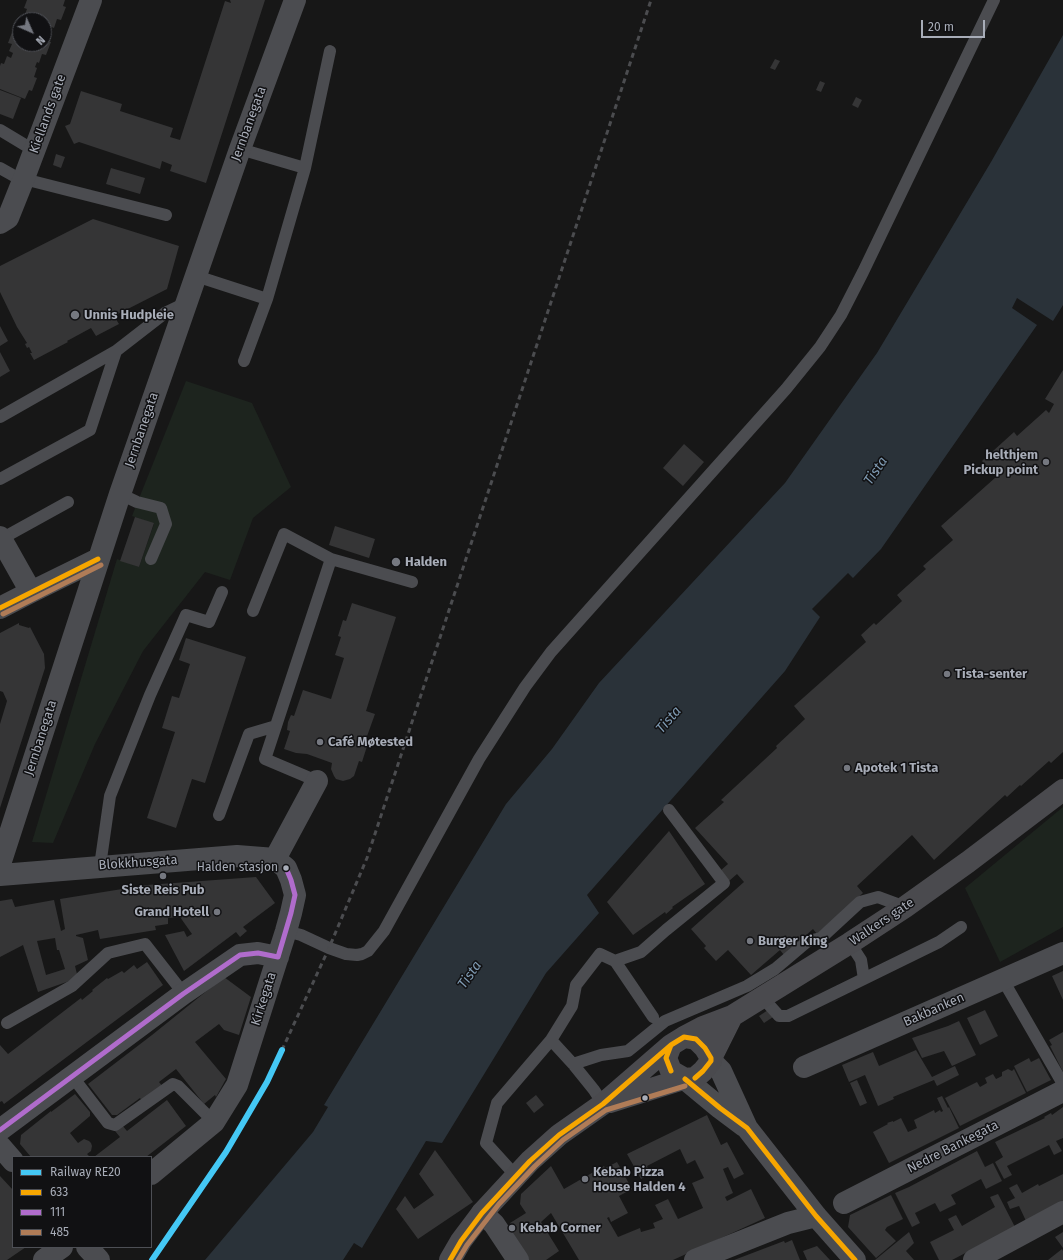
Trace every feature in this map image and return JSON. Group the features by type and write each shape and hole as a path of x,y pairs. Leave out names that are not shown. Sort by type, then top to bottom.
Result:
{"street":[{"name":"Kiellands gate","path":"0,222 8,218 35,151 91,0"},
{"name":"Jernbanegata","path":"0,864 120,494 240,149 295,0"},
{"path":"1,538 31,592"},
{"path":"0,608 98,559"},
{"path":"275,859 317,781"},
{"name":"Walkers gate","path":"732,1016 763,998 905,907 968,862 1063,790"},
{"name":"Blokkhusgata","path":"0,875 237,856 275,859"},
{"name":"Kirkegata","path":"152,1173 214,1122 237,1085 286,931 295,895 292,880 286,868 275,859"},
{"path":"0,1130 182,994 240,955 258,953 278,957"},
{"name":"Bakbanken","path":"804,1067 1063,953"},
{"path":"450,1260 461,1241 482,1214 516,1176 559,1135 603,1104 677,1041 703,1027 732,1016"},
{"path":"603,1104 684,1079 695,1078 703,1071 711,1060 732,1016"},
{"path":"677,1041 696,1039 705,1048 711,1060 721,1071 747,1128 816,1216 855,1260"},
{"path":"677,1041 666,1058 671,1071 684,1079 747,1128"},
{"name":"Nedre Bankegata","path":"844,1203 1063,1091"},
{"path":"0,1146 12,1160"},
{"path":"974,1260 1063,1212"},
{"path":"482,1214 494,1224 518,1260"},
{"path":"695,1260 788,1223 816,1216"},
{"path":"44,1260 61,1248"}],"lane":[{"path":"286,931 301,935 346,954 357,956 368,951 384,931 479,760 526,687 551,652 786,389 820,347 841,314 863,272 994,0"},
{"path":"244,361 267,299 305,168 330,51"},
{"path":"0,130 35,151"},
{"path":"240,149 305,168"},
{"path":"0,168 16,176 166,215"},
{"path":"196,276 267,299"},
{"path":"0,417 116,351 165,313 187,302"},
{"path":"0,479 90,430 116,351"},
{"path":"120,494 138,502 160,508 166,524 151,558"},
{"path":"1,538 68,502"},
{"path":"254,611 284,534 331,559 412,582"},
{"path":"317,781 265,759 331,559"},
{"path":"100,866 110,796 150,695 186,615 209,622 222,592"},
{"path":"219,815 249,734 276,726"},
{"path":"615,961 641,952 724,883 669,810"},
{"path":"573,1064 601,1055 628,1051 665,1021 747,986 775,969 808,941 821,938 860,902 878,897 905,907"},
{"path":"763,998 779,1016 788,1016 939,942 960,927"},
{"path":"850,943 860,960 864,979"},
{"path":"7,1023 72,986 108,953 145,944 177,985 182,994"},
{"path":"516,1176 486,1143 497,1103 551,1040 572,1006 576,985 600,954 615,961 653,1017"},
{"path":"1004,980 1063,1084"},
{"path":"551,1040 573,1064 603,1104"},
{"path":"72,1076 108,1123 115,1125 173,1084 178,1086 214,1122"}],"shaded area":[{"path":"186,381 252,403 291,487 253,518 230,580 205,572 143,651 95,744 53,843 32,842 117,559 139,567 154,524 132,516"},
{"path":"1063,807 1063,927 1000,962 965,888"}],"water":[{"name":"Tista","path":"1063,35 1063,305 1053,321 1017,298 1012,308 1037,325 881,549 853,578 848,573 812,609 820,617 785,671 587,895 599,913 546,973 442,1143 426,1141 362,1248 354,1243 343,1260 205,1260 313,1132 328,1107 324,1105 506,804 552,749 599,683 785,483 877,353 991,162"}],"building":[{"path":"27,0 65,0 63,6 66,7 61,20 57,19 54,28 52,27 52,12 26,12 27,9 24,8"},
{"path":"230,0 265,0 206,183 170,171 172,165 162,161 160,169 79,142 74,144 65,126 70,124 81,91 122,104 120,111 173,128 170,137 180,140 225,1 231,3"},
{"path":"12,32 12,44 8,43"},
{"path":"12,44 12,52 47,52 46,55 42,54 39,63 37,62 34,77 37,78 32,91 29,90 25,99 0,89 0,66 1,63 4,64 7,56 11,58 13,53 9,51"},
{"path":"775,59 780,61 775,70 770,68"},
{"path":"820,81 825,83 821,92 816,90"},
{"path":"0,90 21,98 13,119 0,114"},
{"path":"856,97 862,100 858,108 852,105"},
{"path":"56,154 65,157 61,168 53,165"},
{"path":"111,168 145,178 140,194 106,184"},
{"path":"93,219 179,246 167,289 114,316 119,324 96,336 91,328 34,360 30,353 32,353 29,347 27,348 25,344 27,343 17,327 0,292 0,266"},
{"path":"0,326 8,341 0,346"},
{"path":"0,352 10,371 0,377"},
{"name":"Tista-senter","path":"1063,370 1063,752 1051,763 1049,761 1007,797 1005,795 934,860 912,835 857,886 863,893 817,934 813,929 784,955 780,950 751,975 728,950 716,961 704,948 706,946 691,929 744,882 737,874 729,881 720,871 728,864 695,828 724,802 721,800 777,748 776,746 805,719 794,706 866,642 861,635 874,623 876,625 902,601 897,595 926,569 923,566 953,540 941,526 996,477 982,461 1014,432 1017,436 1046,410 1049,413 1054,404 1045,399"},
{"path":"684,444 704,462 683,486 663,468"},
{"path":"135,517 154,523 139,567 120,561"},
{"path":"335,526 375,539 369,558 329,545"},
{"path":"352,603 396,617 366,711 375,714 366,739 369,740 362,762 359,761 354,776 343,781 336,779 334,776 331,769 332,763 307,754 296,753 284,749 290,731 287,730 288,722 291,715 294,716 303,690 331,699 344,658 335,655 341,637 338,636 343,620 346,621"},
{"path":"19,623 19,625 30,627 44,654 45,668 0,808 0,724 7,701 3,692 0,691 0,633"},
{"path":"186,638 246,657 205,783 192,779 176,828 147,818 175,732 162,728 172,696 179,698 190,664 179,660"},
{"path":"669,831 705,884 672,907 673,908 666,914 665,912 633,935 607,902"},
{"path":"256,877 275,903 243,927 247,931 240,937 236,932 184,971 165,935 184,931 187,937 192,934 180,917 168,918 168,924 155,926 156,930 100,939 98,930 76,935 83,938 88,960 75,966 78,978 38,992 23,945 0,957 0,901 12,899 15,907 54,900 61,931 65,929 60,899 147,885","holes":["55,938 57,950 59,950 65,969 46,975 37,941"]},
{"path":"147,962 163,985 4,1104 2,1101 0,1102 0,1045 8,1054 81,998 82,1000 107,978 108,979 122,971 124,973 134,965 137,969"},
{"path":"1063,971 1063,1000 1052,976"},
{"path":"224,977 251,997 239,1035 224,1030 219,1024 195,1042 226,1079 216,1097 215,1095 204,1104 176,1069 159,1082 163,1087 143,1102 140,1098 117,1115 112,1115 88,1084"},
{"path":"768,1010 773,1017 764,1023 759,1016"},
{"path":"985,1010 998,1036 980,1045 967,1018"},
{"path":"959,1021 976,1055 952,1066 944,1051 922,1058 912,1038"},
{"path":"1063,1032 1063,1072 1050,1046 1052,1045 1049,1040"},
{"path":"916,1050 932,1077 955,1066 959,1075 937,1086 934,1080 893,1097 894,1099 878,1106 865,1075 849,1082 842,1065 873,1052 879,1066"},
{"path":"1029,1058 1031,1062 1039,1058 1051,1080 1027,1092 1014,1066"},
{"path":"1008,1069 1012,1071 1014,1069 1026,1093 960,1126 945,1098 977,1082 980,1087 987,1083 985,1078 993,1074 996,1079 1002,1076 1002,1072"},
{"path":"857,1080 867,1103 860,1106 850,1083"},
{"path":"75,1094 90,1112 90,1116 70,1133 78,1143 84,1139 91,1143 91,1151 87,1154 89,1156 30,1156 20,1144 21,1135"},
{"path":"536,1095 544,1105 534,1113 526,1103"},
{"path":"942,1096 959,1128 889,1163 873,1132 888,1124 887,1123 901,1118 908,1132 917,1128 914,1120 934,1110 935,1113 940,1110 941,1112 943,1111 937,1098"},
{"path":"167,1100 186,1126 147,1156 95,1156 120,1137 115,1131 122,1125 127,1131"},
{"path":"1063,1107 1063,1138 1056,1141 1062,1151 1054,1155 1049,1145 1007,1166 1012,1175 1004,1179 995,1162 1003,1157 995,1142 1045,1118 1044,1117 1051,1113 1052,1115"},
{"path":"707,1115 721,1145 727,1142 744,1174 734,1179 728,1167 723,1169 733,1193 725,1197 727,1201 751,1189 765,1218 673,1260 579,1260 551,1213 541,1222 559,1251 546,1260 528,1260 509,1231 510,1223 526,1213 520,1204 521,1194 551,1166 564,1189 604,1166 605,1168 617,1162 632,1189 619,1196 628,1213 611,1222 609,1217 607,1218 618,1237 640,1228 641,1232 655,1228 653,1223 663,1219 655,1205 668,1199 678,1219 703,1208 692,1183 704,1178 695,1160 687,1164 680,1149 647,1166 651,1173 641,1179 627,1154"},
{"path":"435,1150 473,1202 418,1239 396,1209 405,1196 414,1209 434,1195 419,1174"},
{"path":"977,1151 985,1167 993,1163 1002,1181 986,1189 981,1179 951,1195 956,1204 940,1212 935,1203 915,1213 920,1223 912,1227 895,1193"},
{"path":"1063,1174 1063,1203 1026,1221 1019,1206 1010,1209 1007,1202 1015,1198 1009,1188 1017,1184 1022,1193 1038,1184 1039,1186"},
{"path":"0,1176 12,1189 12,1248 25,1248 7,1260 0,1260"},
{"path":"998,1194 1015,1227 952,1260 939,1260 930,1242 954,1230 948,1219 956,1215 962,1226 995,1207 990,1197"},
{"path":"891,1195 903,1219 887,1227 885,1230 896,1241 876,1258 848,1227 850,1215"},
{"path":"909,1232 914,1243 906,1251 914,1260 875,1260"},
{"path":"1063,1232 1063,1248 1055,1237"},
{"path":"792,1240 800,1260 734,1260 784,1241 785,1243"},
{"path":"817,1246 830,1260 807,1260 803,1251"},
{"path":"1062,1249 1063,1260 1048,1260"}],"railway":[{"path":"282,1050 329,948 367,858 651,0"}],"rail line":[{"name":"RE20","path":"152,1260 226,1152 267,1082 282,1050"}],"transit line":[{"name":"633","path":"0,608 98,559"},
{"name":"485","path":"3,614 101,565"},
{"name":"111","path":"0,1130 183,994 240,955 258,953 278,957 295,895 286,868"},
{"name":"633","path":"671,1071 666,1058 671,1045 684,1037 696,1039 705,1048 711,1058 711,1061 695,1078"},
{"name":"633","path":"450,1260 461,1241 482,1213 530,1161 559,1135 603,1104 671,1045"},
{"name":"633","path":"685,1079 747,1128 816,1216 855,1260"},
{"name":"485","path":"458,1260 467,1245 499,1204 535,1166 563,1140 606,1110 685,1086"}],"place":[{"name":"Unnis Hudpleie","path":"75,315"},
{"name":"helthjem Pickup point","path":"1046,462"},
{"name":"Halden","path":"396,562"},
{"name":"Tista-senter","path":"947,674"},
{"name":"Café Møtested","path":"320,742"},
{"name":"Apotek 1 Tista","path":"847,768"},
{"name":"Halden stasjon","path":"286,868"},
{"name":"Siste Reis Pub","path":"163,876"},
{"name":"Grand Hotell","path":"217,912"},
{"name":"Burger King","path":"750,941"},
{"name":"Kebab Pizza House Halden 4","path":"585,1179"},
{"name":"Kebab Corner","path":"512,1228"}]}
